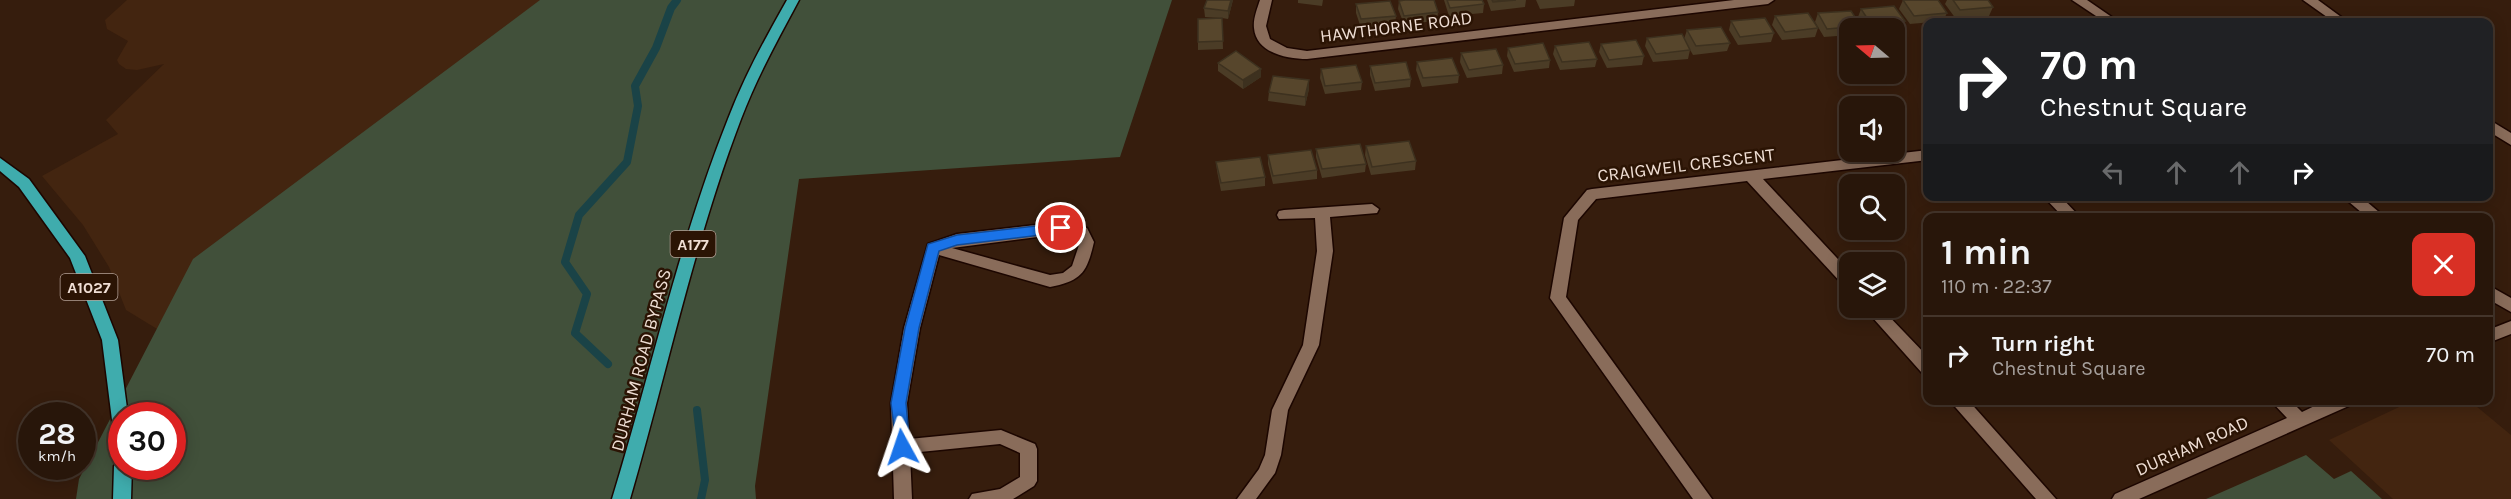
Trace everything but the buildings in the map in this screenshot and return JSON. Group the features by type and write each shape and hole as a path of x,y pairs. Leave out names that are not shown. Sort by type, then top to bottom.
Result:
{"main road":[{"name":"DURHAM ROAD BYPASS","path":"621,499 707,200 739,110 794,0"},
{"name":"A1027","path":"0,163 24,183 77,256 110,340 118,402"},
{"path":"122,499 123,480"}],"street":[{"name":"HAWTHORNE ROAD","path":"1266,0 1260,32 1275,49 1307,56 1768,0"},
{"path":"2078,0 2107,18"},
{"path":"2309,0 2336,18"},
{"path":"2493,127 2511,140"},
{"name":"CRAIGWEIL CRESCENT","path":"1703,499 1558,298 1571,218 1593,194 1923,156"},
{"path":"1752,177 1839,271"},
{"path":"2055,201 2069,213"},
{"path":"2356,201 2372,213"},
{"path":"1284,215 1372,209"},
{"path":"1246,499 1266,473 1273,455 1280,410 1311,345 1324,251 1322,213"},
{"path":"1061,228 1082,232 1087,242 1080,269 1068,279 1050,281 933,248 957,240 1061,228"},
{"path":"903,499 899,403 912,328 933,248"},
{"path":"2493,294 2511,306"},
{"path":"1881,318 1923,363"},
{"path":"2493,335 2511,327"},
{"path":"1962,405 2047,499"},
{"path":"2284,405 2300,420"},
{"name":"DURHAM ROAD","path":"2121,499 2334,405"},
{"path":"902,447 1001,437 1029,449 1028,481 1003,496 978,499"}],"shaded area":[{"path":"127,0 615,0 203,357 126,310 109,267 83,225 42,176 118,134 106,120 164,64 137,70 126,69 119,64 117,60 128,41 107,29 105,20"},
{"path":"2403,405 2475,405 2511,435 2511,499 2393,499 2329,440"}],"green space":[{"path":"540,0 1172,0 1120,157 799,179 755,486 756,499 76,499 79,480 96,480 96,446 108,423 108,480 186,480 186,402 119,402 193,259"},
{"path":"2306,455 2334,479 2351,471 2382,499 2206,499"}],"waterway":[{"path":"608,364 575,333 587,294 565,262 579,215 627,162 638,106 635,86 656,48 671,8 677,0"},
{"path":"697,410 705,480 701,499"}],"route":[{"path":"902,447 899,403 912,328 933,248 957,240 1061,228"}]}
